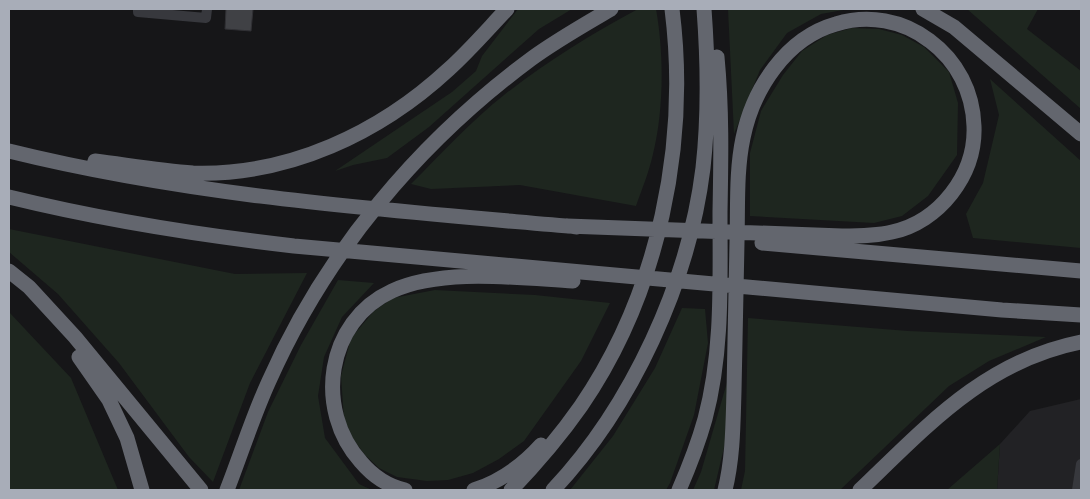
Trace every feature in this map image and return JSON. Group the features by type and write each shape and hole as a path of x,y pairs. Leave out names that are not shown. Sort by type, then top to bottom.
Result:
{"highway":[{"path":"9,150 193,173 254,169 306,156 364,132 396,111 449,69 507,9"},
{"path":"228,487 253,418 289,339 322,283 369,214 399,179 456,122 495,87 532,58 612,9"},
{"path":"511,490 535,465 582,405 620,336 647,269 664,205 671,169 677,104 676,42 672,9"},
{"path":"554,490 587,449 635,375 665,311 687,245 703,170 708,103 704,9"},
{"path":"679,490 705,418 714,374 720,316 720,92 715,38 709,9"},
{"path":"923,9 954,27 1081,134"},
{"path":"937,9 993,59"},
{"path":"567,226 842,236 869,236 894,232 915,224 936,210 952,194 965,172 972,150 974,128 972,107 957,68 943,51 912,29 892,22 873,19 848,20 824,27 803,38 786,53 771,72 760,92 750,113 743,136 741,154 738,212 736,317 733,423 731,456 725,490"},
{"path":"9,150 107,173 235,194 301,202 1081,271"},
{"path":"9,197 106,218 226,238 294,246 1081,316"},
{"path":"9,271 28,287 75,337 200,490"},
{"path":"405,490 384,481 368,470 352,452 342,434 337,419 331,389 334,368 348,329 360,314 376,300 392,290 436,279 464,277 823,293"},
{"path":"28,287 109,400 127,438 142,490"},
{"path":"860,490 941,413 970,390 1020,361 1046,351 1081,342"},
{"path":"474,490 497,481 535,452 570,412 605,364"}],"lane":[{"path":"138,9 138,12 206,18 207,9"},
{"path":"1077,490 1081,464"}],"shaded area":[{"path":"518,9 572,9 539,29 429,127 387,158 335,171 452,92 476,71 482,56"},
{"path":"638,9 656,9 659,26 662,82 657,137 650,167 636,206 520,185 431,189 411,184 468,127 504,95 569,49"},
{"path":"728,9 849,9 821,14 787,33 760,70 734,134"},
{"path":"967,9 1038,9 1027,29 1081,71 1081,109"},
{"path":"852,28 879,29 902,35 924,47 949,72 958,103 957,155 928,196 902,216 874,223 750,216 750,153 761,111 783,75 802,51 827,35"},
{"path":"990,79 1081,161 1081,248 973,238 966,214 983,183 999,115"},
{"path":"9,229 235,274 307,273 250,383 213,482 189,457 119,363 58,294 9,252"},
{"path":"338,280 374,283 342,317 324,357 318,396 325,438 359,484 372,490 239,490 268,412 301,345"},
{"path":"435,290 535,295 610,303 581,361 524,441 499,459 473,473 448,480 427,481 397,477 379,468 365,455 353,439 344,419 341,376 351,338 374,311 393,298"},
{"path":"682,308 705,309 708,343 694,415 666,490 570,490 613,436 655,368"},
{"path":"9,312 71,378 118,490 9,490"},
{"path":"748,318 908,331 1046,337 989,361 949,386 840,490 741,490 745,471"},
{"path":"728,379 726,439 714,490 693,490 701,472"},
{"path":"1081,399 1081,490 997,490 1000,444 1030,411"},
{"path":"1000,444 997,490 947,490"}],"building":[{"path":"226,9 253,9 251,31 225,29"}]}
